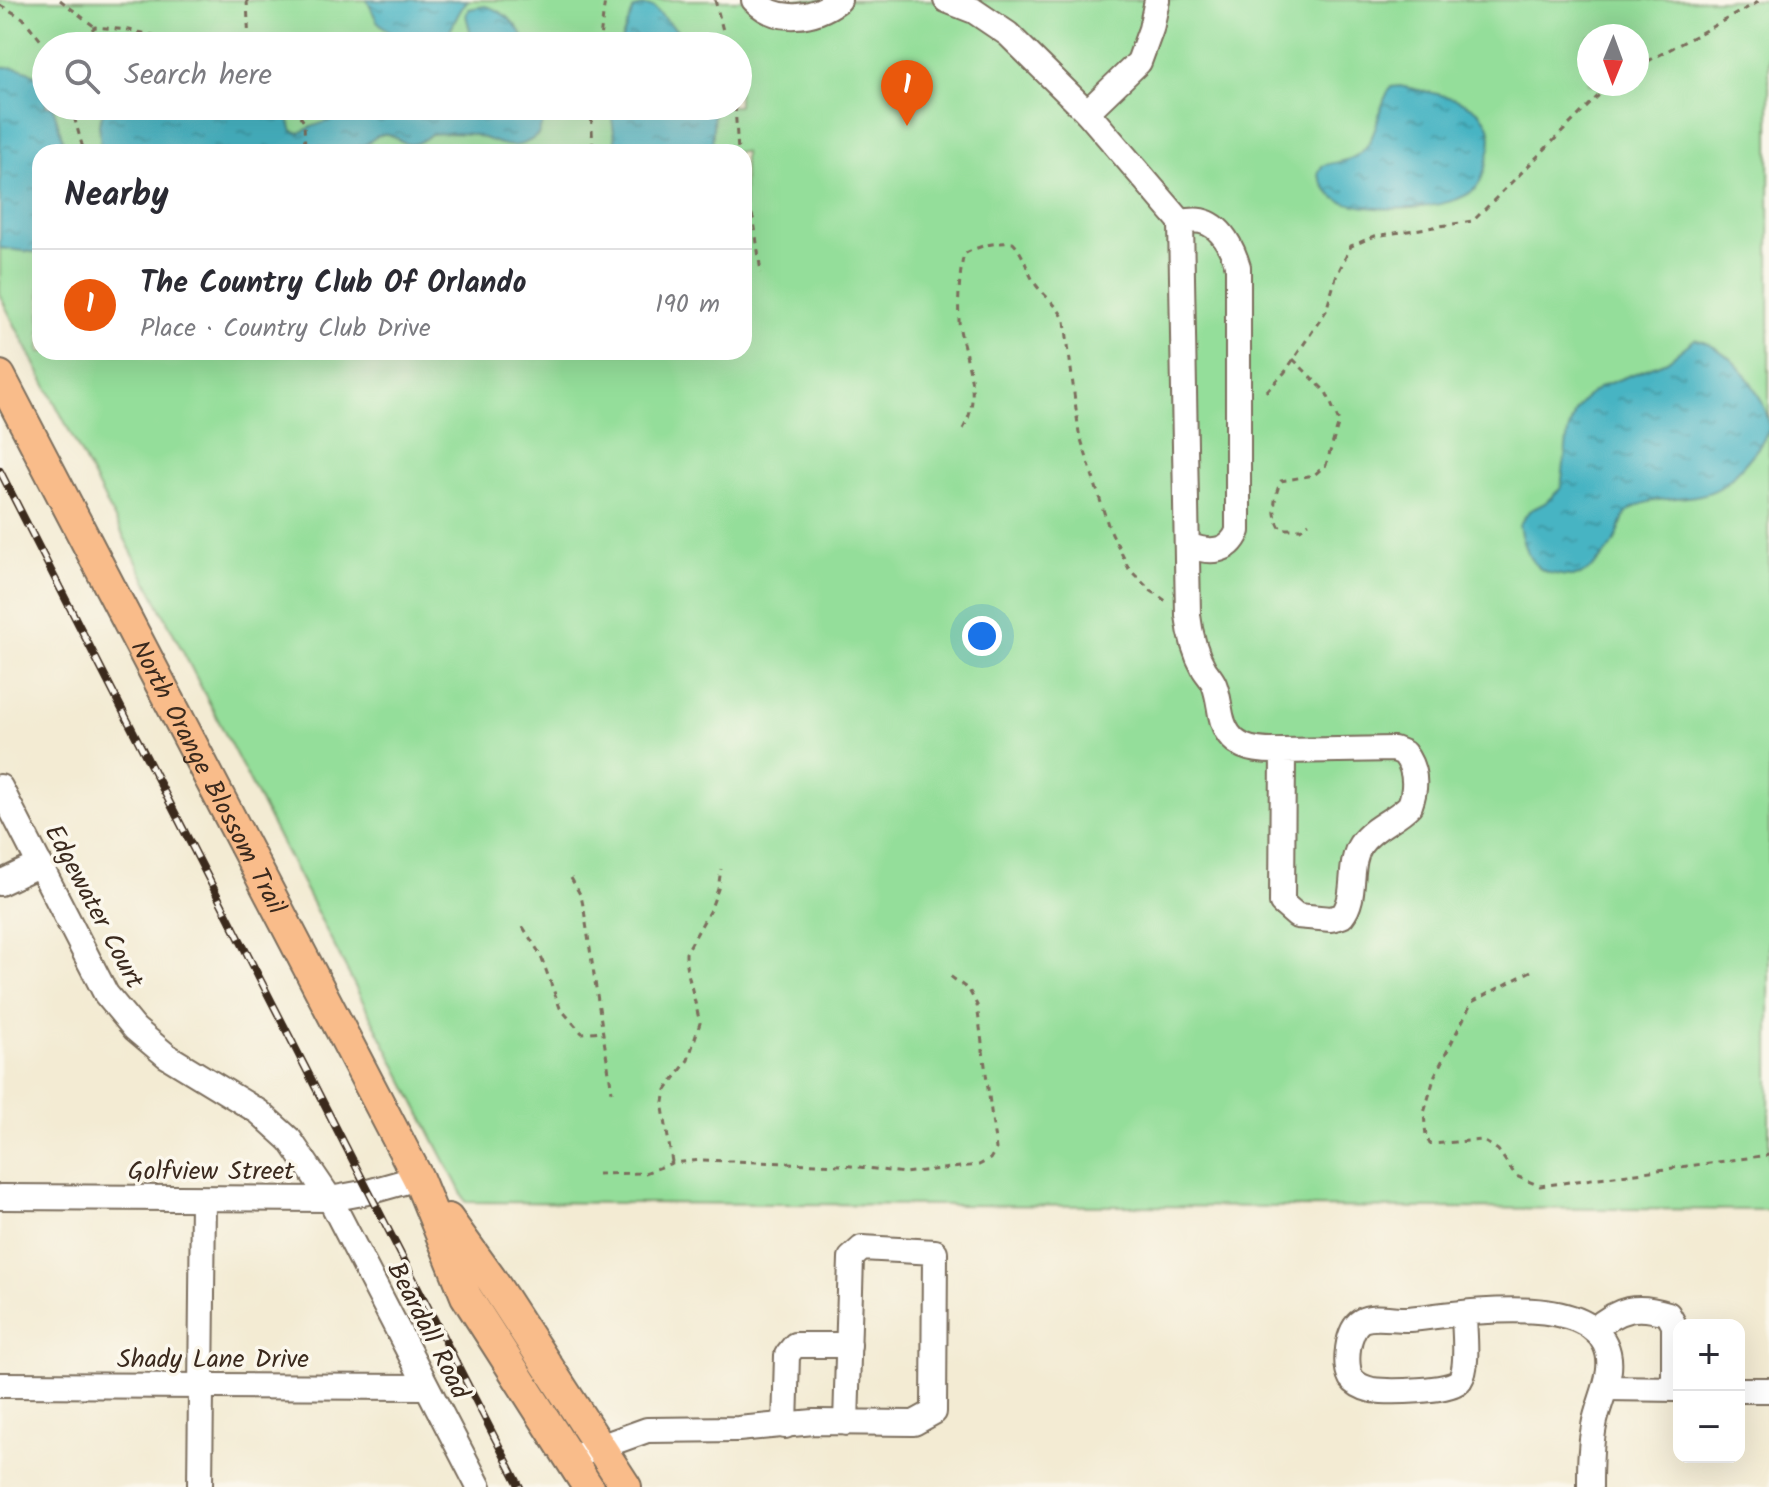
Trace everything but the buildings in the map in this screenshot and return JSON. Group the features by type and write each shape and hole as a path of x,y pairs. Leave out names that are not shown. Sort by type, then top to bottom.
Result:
{"main road":[{"name":"North Orange Blossom Trail","path":"0,376 418,1178 466,1296 588,1487"},
{"name":"North Orange Blossom Trail","path":"418,1178 491,1279 626,1487"}],"street":[{"path":"754,0 770,14 795,16 814,14 839,0"},
{"path":"946,0 989,19 1008,34 1087,112 1181,222 1188,607 1191,634 1202,667 1215,685 1224,727 1240,745 1256,752 1283,751 1394,749 1404,753 1413,768 1414,786 1410,805 1376,829 1362,843 1356,855 1349,903 1342,916 1331,919 1297,916 1282,903 1283,751"},
{"path":"1087,112 1139,62 1157,0"},
{"path":"1181,222 1202,221 1216,229 1233,252 1238,267 1238,531 1234,541 1218,550 1197,549 1188,545"},
{"name":"Edgewater Court","path":"0,787 106,994 135,1029 167,1056 259,1112 290,1140 330,1199"},
{"path":"0,883 40,864"},
{"name":"Golfview Street","path":"0,1197 330,1199 418,1178"},
{"path":"200,1487 203,1199"},
{"name":"Beardall Road","path":"330,1199 479,1487"},
{"path":"569,1459 647,1430 738,1429 814,1422 846,1423 914,1423 934,1412 935,1252 862,1248 851,1258 846,1423"},
{"path":"1594,1330 1622,1310 1651,1309 1668,1314 1673,1323"},
{"path":"1464,1314 1463,1376 1457,1384 1443,1389 1372,1390 1357,1385 1349,1375 1348,1350 1352,1331 1360,1322 1369,1319 1404,1320 1464,1314 1509,1311 1553,1313 1579,1320 1594,1330 1605,1344 1608,1362 1606,1388 1594,1423 1589,1454 1590,1487"},
{"path":"785,1426 787,1355 795,1345 849,1345"},
{"name":"Shady Lane Drive","path":"0,1385 426,1387"},
{"path":"1606,1388 1673,1389"},
{"path":"1745,1390 1769,1390"}],"path":[{"path":"60,0 95,27 138,32"},
{"path":"247,0 248,32"},
{"path":"601,32 605,0"},
{"path":"715,0 723,32"},
{"path":"1649,61 1762,0"},
{"path":"0,5 23,18 34,32"},
{"path":"89,32 95,27"},
{"path":"1266,392 1326,311 1336,277 1351,246 1375,236 1473,221 1598,96"},
{"path":"75,120 82,144"},
{"path":"303,120 305,144"},
{"path":"592,120 593,144"},
{"path":"736,120 737,144"},
{"path":"752,215 761,273"},
{"path":"963,429 970,417 972,375 960,329 964,254 994,242 1013,243 1021,251 1037,287 1059,308 1065,321 1079,433 1108,525 1129,569 1167,602 1188,607"},
{"path":"1293,359 1326,392 1339,422 1326,465 1314,475 1281,481 1275,494 1276,521 1281,529 1300,529 1309,523"},
{"path":"672,1163 663,1108 666,1090 688,1060 700,1023 686,953 711,908 721,869"},
{"path":"571,878 581,896 584,910 612,1092"},
{"path":"523,927 540,954 560,1008 582,1033 602,1031"},
{"path":"1531,971 1472,1002 1435,1075 1424,1113 1426,1137 1430,1144 1482,1140 1498,1150 1516,1176 1540,1186 1769,1155"},
{"path":"597,1174 645,1173 672,1163 701,1160 844,1165 904,1173 979,1165 990,1159 996,1149 977,1005 969,990 950,976"}],"green space":[{"path":"0,0 1769,0 1769,1210 466,1202 33,360 752,360 752,144 32,144 32,358 0,296"}],"water":[{"path":"367,0 468,0 450,32 389,32 377,21"},
{"path":"485,6 498,11 520,32 470,32 466,15 469,9"},
{"path":"653,7 679,32 625,32 634,8"},
{"path":"0,67 19,68 32,73 32,120 57,120 64,144 32,144 32,252 0,248"},
{"path":"1400,86 1464,102 1477,110 1486,121 1491,134 1489,152 1477,187 1449,202 1408,208 1366,207 1335,198 1327,191 1318,174 1322,166 1348,160 1368,145 1386,96 1391,87"},
{"path":"100,120 289,120 293,131 300,133 331,120 543,120 538,135 523,144 501,144 470,134 450,133 431,134 413,144 387,134 366,144 100,144"},
{"path":"612,120 713,120 712,144 616,144"},
{"path":"1695,339 1723,353 1752,384 1768,419 1769,428 1762,442 1719,488 1700,495 1635,507 1623,519 1613,545 1585,573 1567,576 1550,573 1537,566 1528,554 1519,525 1529,511 1545,503 1561,488 1568,432 1575,412 1586,397 1602,386 1667,361"}],"railway":[{"path":"0,471 520,1487"}],"place":[{"name":"The Country Club Of Orlando","path":"907,126"}]}
